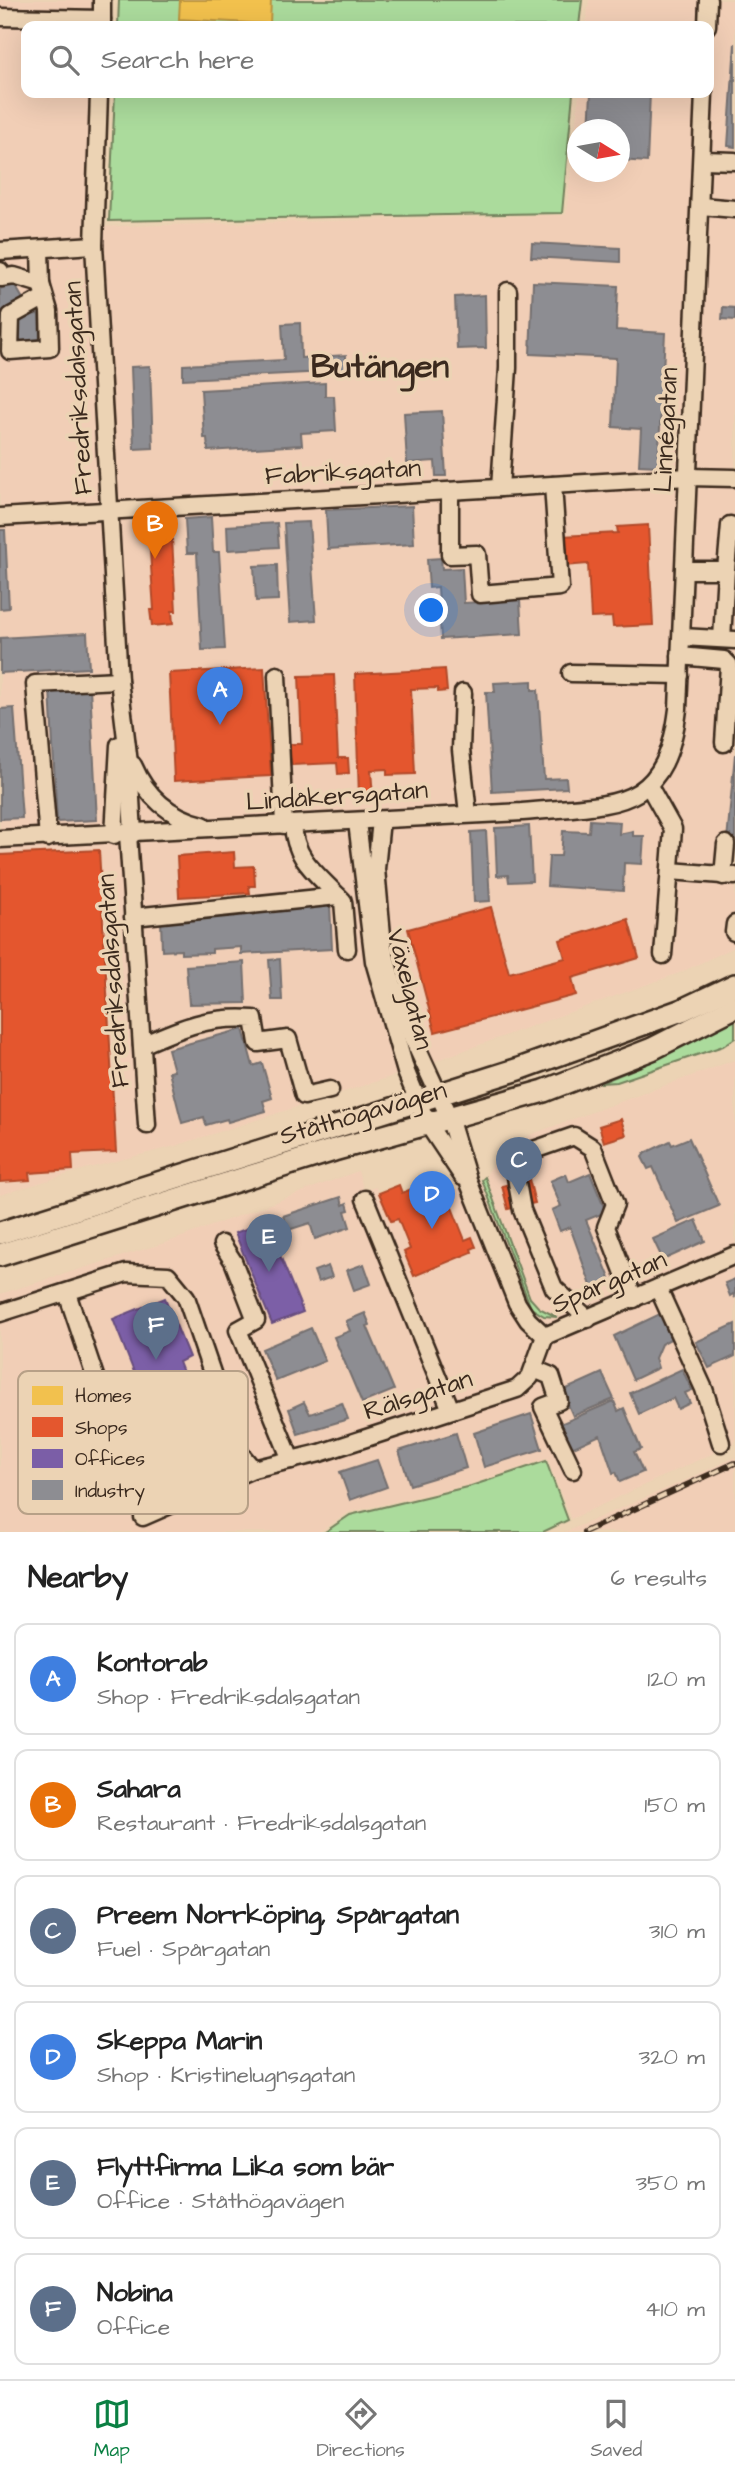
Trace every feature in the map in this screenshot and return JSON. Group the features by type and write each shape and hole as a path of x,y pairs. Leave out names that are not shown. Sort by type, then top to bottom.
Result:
{"main road":[{"name":"Ståthögavägen","path":"0,1233 417,1099 519,1069 630,1030 735,985"},
{"name":"Ståthögavägen","path":"0,1255 428,1123 544,1091 610,1067 735,1007"}],"street":[{"path":"102,21 103,0"},
{"path":"707,21 708,0"},
{"path":"0,17 82,21"},
{"name":"Fredriksdalsgatan","path":"99,98 94,245 119,680 125,834 147,1125"},
{"name":"Linnégatan","path":"664,767 674,744 680,675 705,98"},
{"path":"703,160 735,161"},
{"path":"701,206 735,209"},
{"path":"0,251 94,245"},
{"path":"0,271 1,278 14,276 43,290 40,249"},
{"path":"500,488 508,368 508,291"},
{"name":"Fabriksgatan","path":"0,517 688,477 735,478"},
{"path":"450,491 450,555 477,554 480,594 507,593 560,587 552,485"},
{"path":"682,637 728,639 726,570 730,525"},
{"path":"684,570 726,570"},
{"path":"680,656 724,660 729,665 724,743"},
{"path":"571,673 680,675"},
{"path":"277,675 289,825 299,853 343,901 347,948"},
{"path":"48,838 35,684 119,680"},
{"name":"Fredriksdalsgatan","path":"119,680 127,751 125,834"},
{"path":"463,693 461,750 468,814"},
{"name":"Fredriksdalsgatan","path":"127,751 144,788 163,806 185,820 230,827"},
{"name":"Lindåkersgatan","path":"0,839 357,822 604,804 649,786 664,767"},
{"path":"649,786 673,829 663,956"},
{"name":"Växelgatan","path":"381,820 376,869 383,946 400,1003 438,1093"},
{"name":"Växelgatan","path":"357,822 374,961 417,1099 428,1123"},
{"path":"670,871 729,876 726,844"},
{"path":"133,917 338,896"},
{"path":"734,932 735,924"},
{"path":"142,1045 195,1022 229,1017 254,1019 258,1043 288,1039 304,1096 330,1090"},
{"name":"Spårgatan","path":"438,1093 449,1117 469,1183 517,1303 528,1320 545,1336 735,1255"},
{"name":"Spårgatan","path":"428,1123 469,1183"},
{"path":"588,1319 554,1288 522,1210 516,1177 528,1152 574,1136 593,1148 615,1203 606,1227 634,1299"},
{"path":"365,1199 451,1410"},
{"path":"222,1244 233,1261 256,1320 238,1330 291,1460"},
{"path":"0,1313 126,1273 168,1275 186,1297 210,1371"},
{"path":"658,1288 704,1390 721,1443"},
{"path":"67,1293 93,1371"},
{"name":"Rälsgatan","path":"248,1471 517,1389 534,1368 545,1336"},
{"path":"534,1368 551,1376 559,1401 543,1407 573,1470"},
{"path":"248,1463 253,1469"},
{"name":"Rälsgatan","path":"143,1517 150,1514"}],"shaded area":[{"path":"0,0 96,0 95,21 21,21 21,98 92,98 87,227 566,215 570,182 630,182 630,119 576,119 578,98 714,98 714,21 587,21 589,0 735,0 735,947 679,973 387,1078 175,1146 85,1169 0,1195"},
{"path":"735,1060 735,1443 571,1519 547,1459 469,1485 349,1512 319,1532 0,1532 0,1294 171,1241 358,1171 364,1191 375,1187 380,1193 399,1185 402,1192 421,1185 424,1192 443,1185 461,1190 482,1180 499,1157 532,1134"},
{"path":"735,1457 735,1532 565,1532 684,1481"}],"green space":[{"path":"119,0 582,0 580,21 118,21"},
{"path":"115,98 573,98 571,119 567,119 562,213 109,221"},
{"path":"735,1019 735,1038 723,1046 617,1082 600,1083 651,1062"},
{"path":"485,1177 530,1298 539,1308 557,1317 544,1316 531,1308 482,1180"},
{"path":"546,1461 568,1520 543,1532 325,1532 350,1515 471,1486"}],"building: Homes":[{"path":"180,0 271,0 270,21 179,19"}],"building: Shops":[{"path":"171,520 176,611 172,611 173,624 152,626 150,610 154,610 148,522"},
{"path":"648,525 653,625 613,627 612,617 591,618 588,564 564,566 562,536 618,533 617,527"},
{"path":"264,668 271,776 174,781 169,673"},
{"path":"445,669 447,691 438,692 438,688 411,689 415,774 387,775 387,769 371,770 373,797 359,798 355,674"},
{"path":"334,675 338,758 348,758 349,773 338,774 337,763 292,765 288,748 291,744 302,744 299,676"},
{"path":"99,850 116,1152 72,1154 73,1170 29,1173 30,1180 0,1182 0,855"},
{"path":"234,852 235,867 254,866 255,886 249,886 250,893 179,897 177,856"},
{"path":"491,907 509,973 565,958 560,940 628,919 639,958 572,978 576,995 435,1032 408,929"},
{"path":"621,1119 626,1135 604,1142 599,1126"},
{"path":"529,1179 535,1203 508,1209 502,1186"},
{"path":"399,1185 402,1193 421,1185 424,1193 443,1185 465,1240 472,1237 476,1247 471,1249 472,1252 414,1276 404,1252 410,1249 398,1219 391,1221 379,1193"}],"building: Offices":[{"path":"266,1221 303,1312 272,1324 235,1233"},
{"path":"165,1298 189,1357 179,1362 183,1371 134,1371 113,1319"}],"building: Industry":[{"path":"735,43 735,147 728,146"},
{"path":"591,98 650,98 647,162 630,161 630,119 590,119"},
{"path":"532,243 620,248 620,262 531,257"},
{"path":"13,282 23,299 0,312 0,289"},
{"path":"533,282 618,286 616,330 665,333 658,466 639,465 641,429 613,427 616,358 530,354"},
{"path":"485,295 486,348 457,349 455,297"},
{"path":"723,307 735,308 735,320 722,319"},
{"path":"39,314 40,345 19,345 18,315"},
{"path":"300,323 301,358 346,355 346,371 183,379 183,365 284,360 282,324"},
{"path":"150,366 153,448 134,449 131,367"},
{"path":"325,383 325,396 334,396 336,431 301,433 302,445 208,451 207,438 204,438 201,390"},
{"path":"442,411 446,476 436,476 435,461 407,463 404,413"},
{"path":"412,506 414,544 328,549 326,510"},
{"path":"211,517 213,552 219,552 225,649 202,650 197,553 187,553 185,519"},
{"path":"309,522 316,620 290,622 284,523"},
{"path":"277,523 279,547 228,550 227,526"},
{"path":"0,530 5,530 9,608 0,609"},
{"path":"441,558 442,569 462,568 464,603 520,600 522,634 441,639 438,587 429,588 427,559"},
{"path":"277,565 278,600 256,601 254,566"},
{"path":"87,633 89,668 0,673 0,638"},
{"path":"532,681 532,690 538,690 544,779 566,778 567,788 492,792 486,692 495,692 494,683"},
{"path":"90,687 97,820 57,822 50,689"},
{"path":"14,708 22,818 0,819 0,709"},
{"path":"735,754 735,841 727,840"},
{"path":"590,820 620,822 619,834 633,831 633,836 644,836 642,864 624,863 623,891 547,886 549,856 561,856 563,831 589,832"},
{"path":"529,826 532,881 509,882 508,875 497,876 495,828"},
{"path":"486,831 490,901 474,902 471,832"},
{"path":"330,904 332,949 241,954 241,947 212,949 212,953 181,954 181,950 162,951 161,920 238,916 238,909"},
{"path":"280,959 282,1000 272,1000 269,960"},
{"path":"244,962 246,1003 189,1004 186,966"},
{"path":"243,1029 253,1066 262,1063 272,1098 263,1101 266,1111 228,1122 227,1119 206,1125 204,1117 182,1123 169,1072 174,1071 168,1049"},
{"path":"689,1138 719,1206 678,1223 653,1167 648,1169 642,1157 670,1141 672,1145"},
{"path":"590,1173 606,1212 586,1220 612,1283 593,1291 570,1227 560,1231 552,1210 561,1206 550,1181 566,1174 569,1182"},
{"path":"341,1197 343,1205 347,1203 349,1210 345,1211 350,1227 315,1239 310,1223 288,1230 283,1216"},
{"path":"696,1220 705,1241 663,1260 653,1239"},
{"path":"364,1264 371,1284 354,1290 347,1270"},
{"path":"328,1266 332,1277 318,1282 314,1271"},
{"path":"735,1279 735,1298 733,1294 730,1296 725,1283"},
{"path":"664,1312 674,1337 661,1344 655,1358 658,1368 633,1380 614,1336"},
{"path":"365,1313 370,1325 367,1326 394,1390 362,1403 334,1337 350,1331 346,1321"},
{"path":"735,1324 735,1356 709,1368 696,1342"},
{"path":"311,1328 325,1361 276,1381 262,1349"},
{"path":"682,1369 692,1390 685,1393 690,1403 678,1409 673,1398 639,1414 630,1393"},
{"path":"602,1373 614,1399 573,1416 562,1391"},
{"path":"614,1401 618,1411 624,1408 641,1449 634,1452 643,1472 620,1482 616,1472 613,1473 600,1435 567,1450 563,1440 567,1439 560,1424"},
{"path":"304,1402 310,1414 342,1403 348,1419 298,1434 289,1409"},
{"path":"531,1414 542,1449 484,1467 474,1433"},
{"path":"456,1433 466,1468 410,1485 399,1451"},
{"path":"377,1460 387,1487 350,1500 340,1472"}],"railway":[{"path":"584,1532 735,1463"}],"place":[{"name":"Sahara","path":"155,559"},
{"name":"Kontorab","path":"220,725"},
{"name":"Preem Norrköping, Spårgatan","path":"519,1195"},
{"name":"Skeppa Marin","path":"432,1229"},
{"name":"Flyttfirma Lika som bär","path":"269,1272"},
{"name":"Nobina","path":"156,1360"}],"district":[{"name":"Butängen","path":"380,367"}]}
